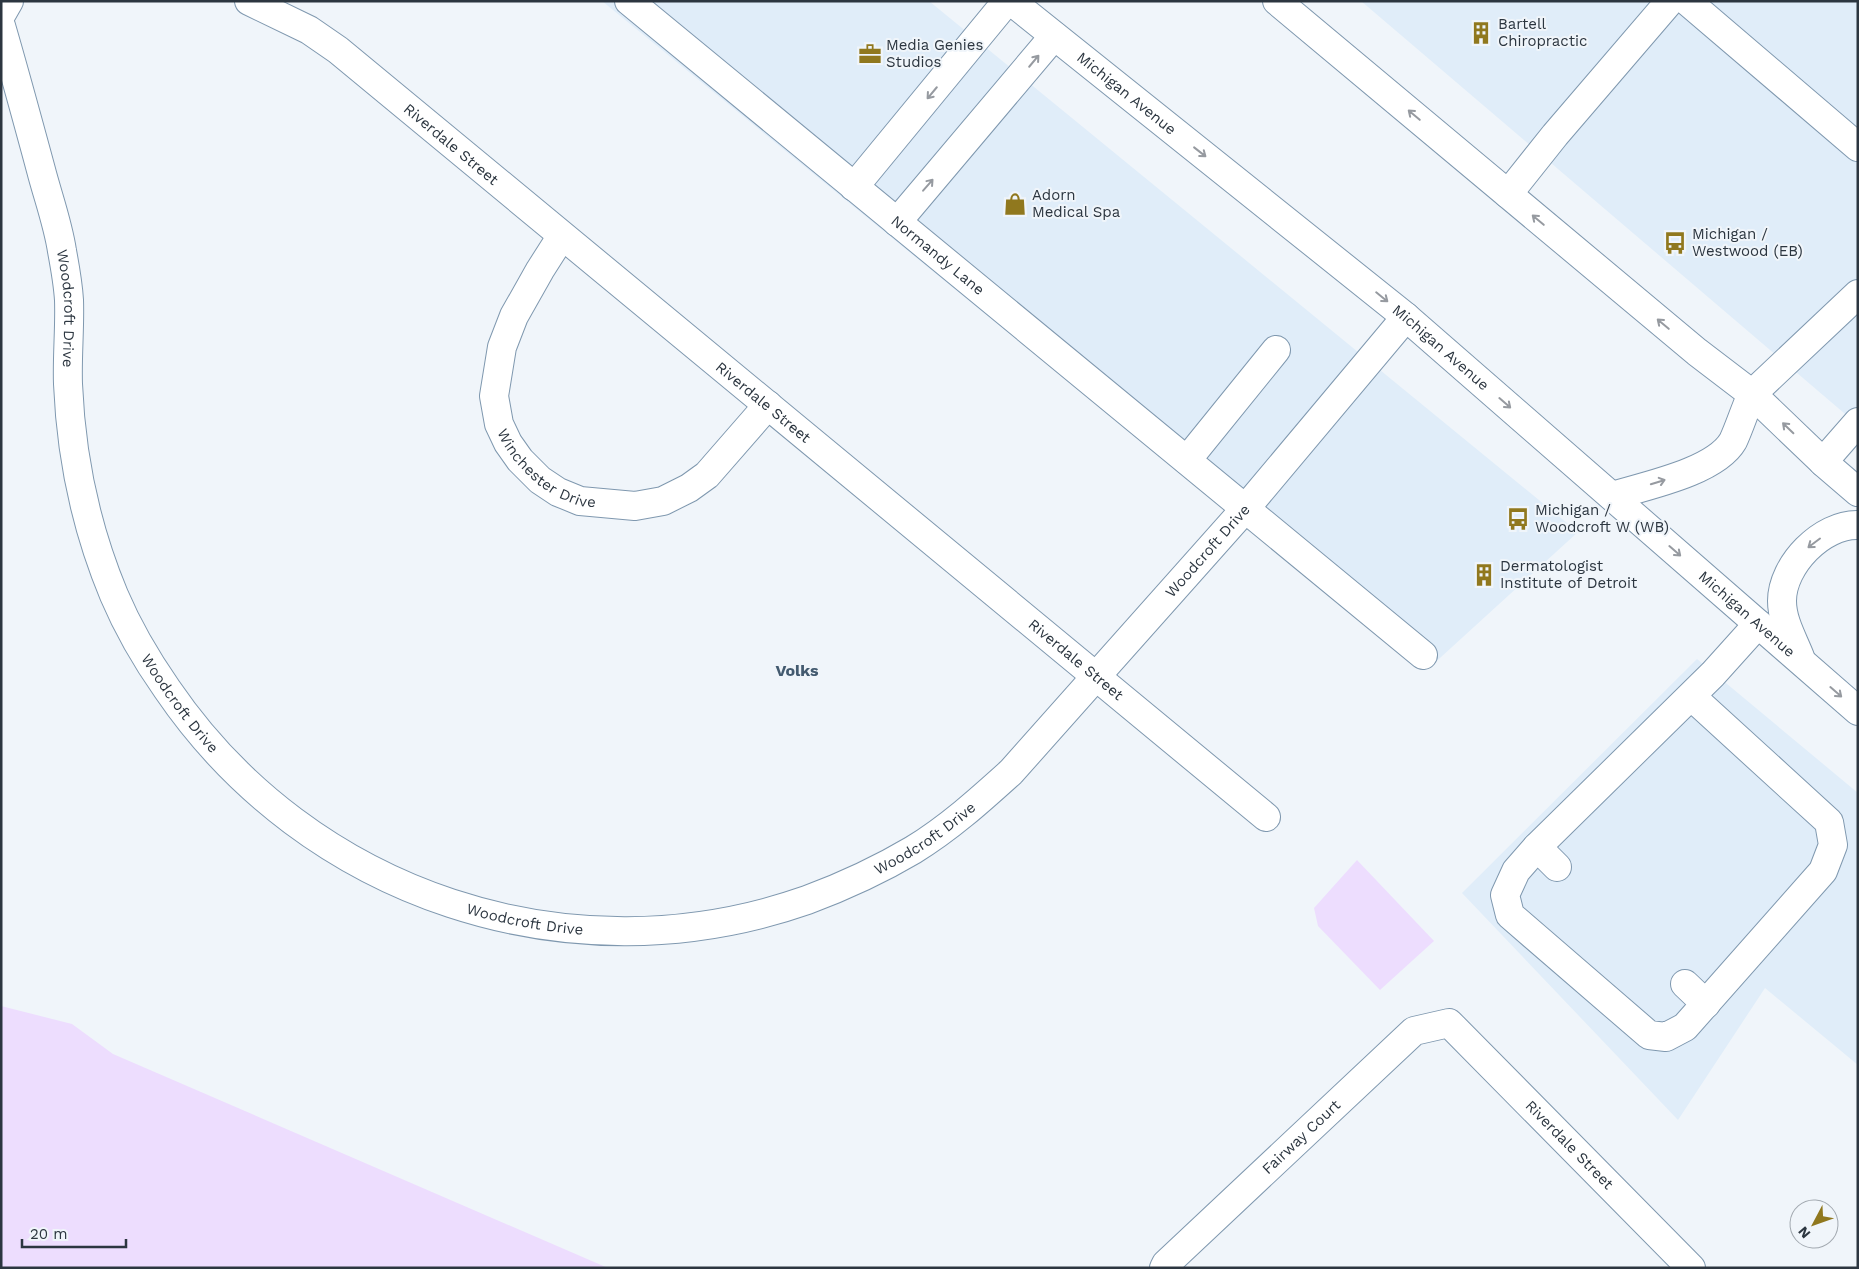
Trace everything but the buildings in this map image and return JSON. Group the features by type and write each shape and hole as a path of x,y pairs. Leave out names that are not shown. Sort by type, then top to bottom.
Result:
{"street":[{"path":"1,15 8,1"},
{"name":"Riverdale Street","path":"249,1 309,30 338,50 1266,817"},
{"name":"Normandy Lane","path":"629,1 1423,654"},
{"path":"854,187 1008,1"},
{"name":"Michigan Avenue","path":"1012,1 1406,317 1858,711"},
{"path":"1277,1 1697,352 1752,394 1823,462 1858,492"},
{"path":"1508,194 1555,135 1670,1"},
{"path":"1687,1 1858,147"},
{"name":"Woodcroft Drive","path":"1,26 62,246 69,298 68,383 73,445 89,524 114,594 133,634 180,710 208,744 267,802 313,836 350,860 403,886 444,902 487,914 541,925 585,930 649,930 693,927 751,916 807,900 848,883 911,851 940,832 976,804 1011,772 1245,509 1406,317"},
{"path":"896,222 1054,36"},
{"name":"Winchester Drive","path":"561,236 514,316 502,347 494,396 499,424 508,443 520,460 540,480 558,492 580,501 635,506 663,500 689,488 707,475 768,405"},
{"path":"1612,496 1689,472 1712,462 1732,442 1752,394 1858,294"},
{"path":"1186,460 1276,350"},
{"path":"1823,462 1858,422"},
{"path":"1804,664 1785,621 1782,601 1786,580 1805,550 1830,531 1850,525 1858,525"},
{"path":"1691,696 1829,822 1833,844 1823,871 1685,1027 1666,1037 1649,1035 1510,914 1505,895 1516,871 1537,847 1691,696 1758,624"},
{"path":"1537,847 1557,867"},
{"path":"1685,984 1706,1004"},
{"name":"Riverdale Street","path":"1449,1022 1691,1268"},
{"name":"Fairway Court","path":"1163,1267 1414,1031 1449,1022"}],"shaded area":[{"path":"602,1 929,1 1578,532 1429,668 1307,575 1202,491"},
{"path":"1361,1 1858,1 1858,425"},
{"path":"1697,659 1858,793 1858,1065 1765,988 1678,1120 1462,893"},
{"path":"1357,860 1434,941 1380,990 1318,926 1314,908"},
{"path":"1,1006 72,1024 113,1054 608,1268 1,1268"}],"place":[{"name":"Bartell Chiropractic","path":"1481,33"},
{"name":"Media Genies Studios","path":"870,54"},
{"name":"Adorn Medical Spa","path":"1015,204"},
{"name":"Michigan / Westwood (EB)","path":"1675,243"},
{"name":"Michigan / Woodcroft W (WB)","path":"1518,519"},
{"name":"Dermatologist Institute of Detroit","path":"1484,575"}],"district":[{"name":"Volks","path":"797,670"}]}
